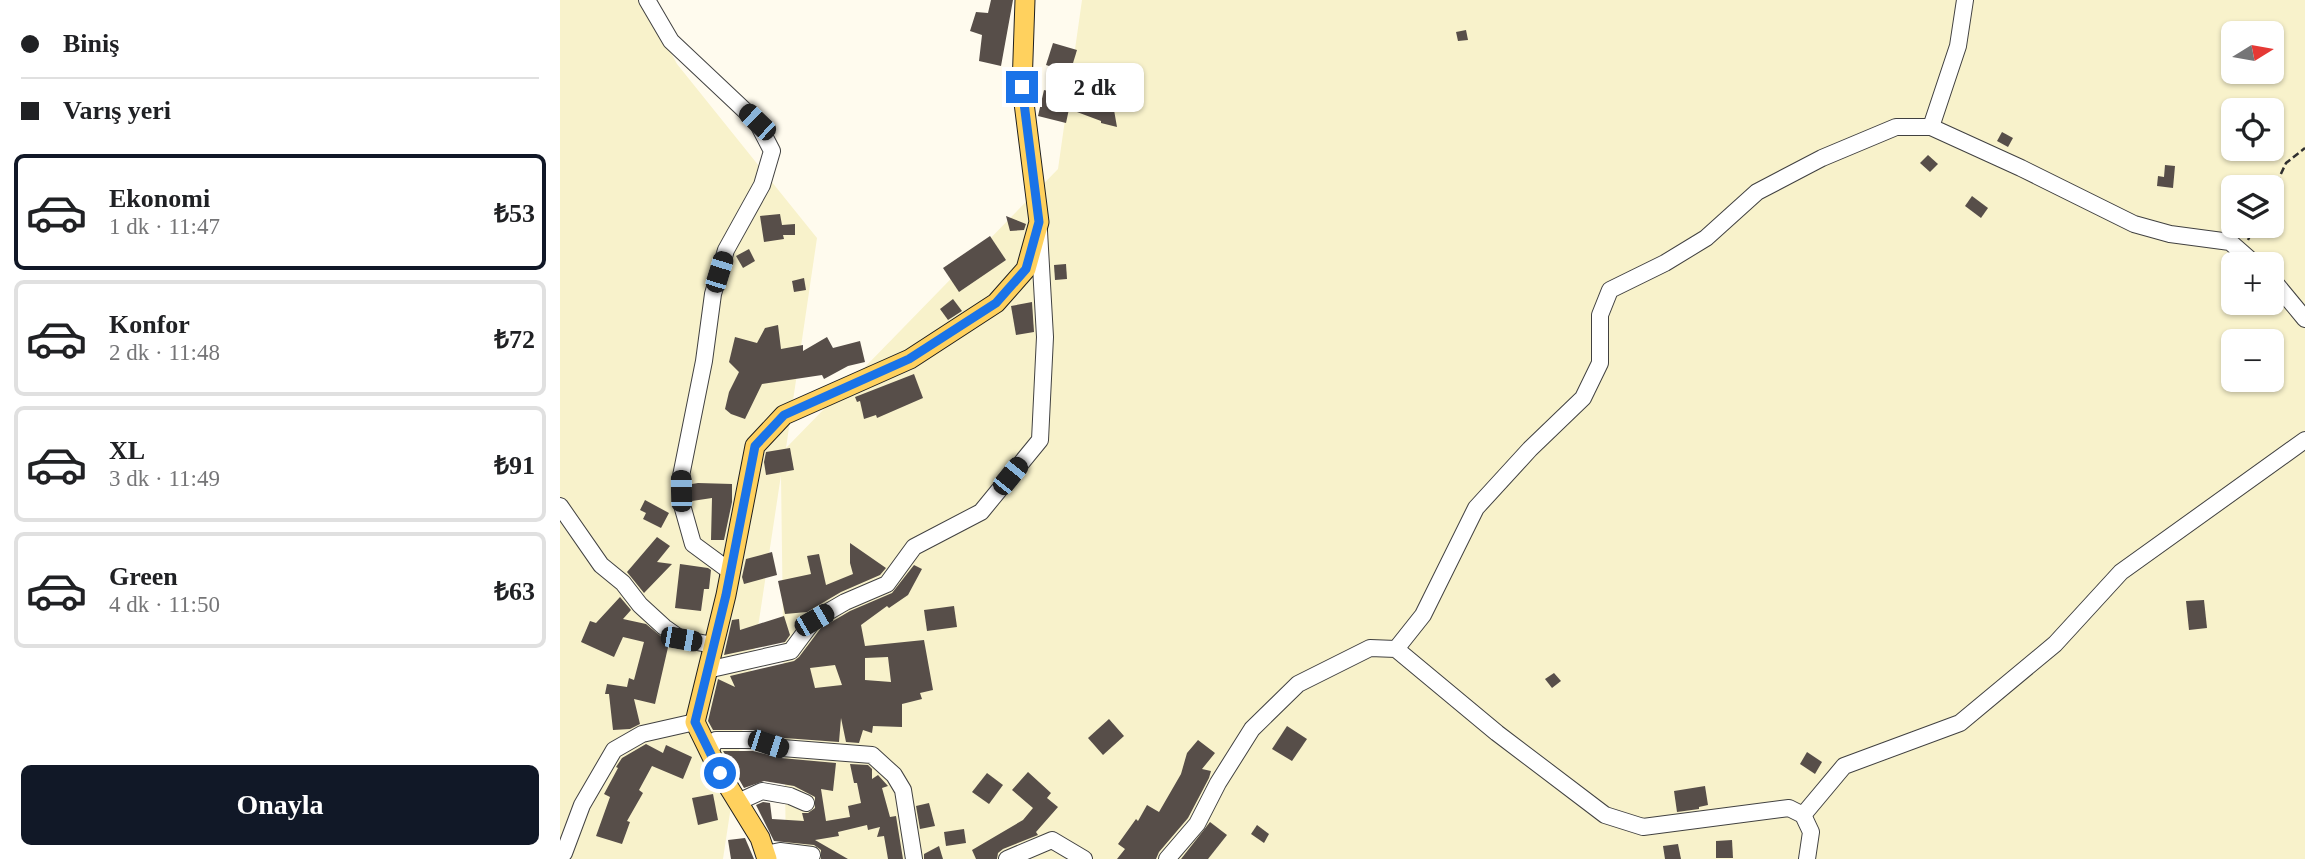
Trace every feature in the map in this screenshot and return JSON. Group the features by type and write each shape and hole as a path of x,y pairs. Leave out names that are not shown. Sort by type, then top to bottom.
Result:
{"main road":[{"path":"766,856 760,838 709,752 695,722 731,572 755,446 784,415 909,359 996,303 1026,269 1039,222 1022,87 1025,0"}],"street":[{"path":"647,0 671,41 757,122 772,151 762,185 726,250 713,294 704,361 681,476 682,505 692,544 731,572"},
{"path":"1931,127 1958,46 1965,0"},
{"path":"1396,649 1423,615 1476,508 1583,398 1600,363 1600,316 1611,290 1665,263 1706,238 1757,192 1822,158 1896,127 1931,127 2134,224 2170,234 2230,242 2241,252"},
{"path":"707,670 791,651 814,620 845,602 887,584 914,547 981,512 1040,440 1045,337 1039,222"},
{"path":"2284,294 2305,319"},
{"path":"1803,815 1844,766 1960,723 2055,644 2121,572 2305,440"},
{"path":"560,506 601,565 664,627 681,639 713,645"},
{"path":"1168,858 1197,824 1218,783 1252,729 1298,684 1370,648 1396,649 1497,733 1605,815 1643,827 1789,808 1803,815 1811,832 1807,859"},
{"path":"560,856 564,853 582,805 614,750 642,734 695,722"},
{"path":"709,752 716,740 754,740 782,748 872,755 894,775 903,790 914,859"},
{"path":"738,802 762,791 790,796 806,803"},
{"path":"1007,859 1052,840 1084,859"},
{"path":"766,856 780,851 811,855"}],"path":[{"path":"2280,175 2286,163 2305,148"}],"shaded area":[{"path":"560,0 643,0 677,64 817,238 786,448 1058,169 1082,0 2305,0 2305,859 786,859 781,475 723,859 560,859"}],"building":[{"path":"991,0 1013,0 1001,66 979,61 982,35 970,31 976,12 988,13"},
{"path":"1466,30 1468,40 1458,41 1456,32"},
{"path":"1053,43 1077,50 1070,73 1046,65"},
{"path":"1044,90 1072,97 1072,100 1101,110 1114,110 1117,127 1069,109 1066,123 1038,116"},
{"path":"2002,132 2013,138 2008,147 1997,141"},
{"path":"1928,155 1938,164 1930,172 1920,163"},
{"path":"2165,165 2175,166 2173,188 2157,186 2158,176 2164,177"},
{"path":"1972,196 1988,208 1981,218 1965,206"},
{"path":"780,214 782,225 795,224 795,235 783,235 784,239 764,242 760,216"},
{"path":"1006,216 1026,224 1024,230 1010,231"},
{"path":"990,236 1006,260 959,292 943,268"},
{"path":"749,249 755,261 743,268 736,256"},
{"path":"1066,264 1067,279 1055,280 1054,265"},
{"path":"804,278 806,290 794,292 792,281"},
{"path":"953,299 962,311 948,320 940,309"},
{"path":"1032,302 1034,332 1016,335 1011,306"},
{"path":"778,325 781,349 803,345 803,351 827,337 833,348 860,341 865,362 848,366 824,379 822,375 762,384 745,419 731,414 725,409 729,392 739,372 729,362 735,337 757,343 765,328"},
{"path":"914,374 923,398 877,418 876,415 864,419 860,401 857,402 855,397"},
{"path":"790,448 794,470 766,475 766,452"},
{"path":"692,484 732,484 732,502 724,540 711,540 712,498 692,501"},
{"path":"645,500 669,513 661,528 643,519 646,513 640,510"},
{"path":"657,537 670,546 657,562 672,564 644,593 627,572"},
{"path":"850,543 886,568 880,575 841,592 807,612 785,614 778,581 811,574 807,556 819,554 826,585 853,574"},
{"path":"772,552 777,575 744,584 742,577 746,559"},
{"path":"680,564 711,570 709,589 704,589 701,611 675,608"},
{"path":"914,565 922,569 908,595 861,625 865,646 924,640 933,690 920,693 922,699 902,704 902,727 873,726 872,733 863,730 859,743 846,742 841,718 839,742 784,738 754,730 713,730 708,721 718,679 735,687 730,676 794,661 821,628 850,611 892,593","holes":["888,657 891,682 865,680 865,658","835,665 842,685 815,688 810,668"]},
{"path":"620,597 631,610 623,619 646,624 669,643 655,704 634,699 640,724 630,729 613,730 609,694 605,694 607,684 627,687 629,678 634,680 644,642 623,637 614,657 581,642 590,621 596,623"},
{"path":"2204,600 2207,628 2189,630 2186,601"},
{"path":"954,606 957,627 927,631 924,610"},
{"path":"784,616 790,635 785,642 724,655 732,620 739,619 740,630"},
{"path":"1554,673 1561,681 1552,688 1545,679"},
{"path":"1109,719 1124,736 1103,755 1088,738"},
{"path":"1287,726 1307,739 1292,761 1272,749"},
{"path":"1198,740 1215,753 1202,769 1211,771 1188,818 1156,859 1117,859 1125,849 1118,844 1136,819 1138,821 1147,805 1159,812 1181,774 1187,753"},
{"path":"646,744 663,753 666,745 692,757 683,779 652,766 639,790 643,793 627,821 630,822 622,844 596,836 610,797 604,794 618,768 616,767 622,758"},
{"path":"723,751 753,751 781,758 836,763 833,791 821,789 826,821 850,817 848,806 861,803 850,764 868,765 872,769 872,779 878,775 888,786 882,788 890,817 896,816 903,859 888,859 884,836 877,837 880,827 868,830 867,825 838,832 839,836 815,840 848,859 821,859 821,850 814,845 774,841 756,805 770,803 772,819 804,821 802,813 808,813 815,808 815,797 794,786 764,781 744,788"},
{"path":"1807,752 1822,762 1815,774 1800,764"},
{"path":"1028,772 1051,793 1047,798 1058,807 1036,832 1038,835 1003,849 998,853 997,859 976,859 972,850 1023,820 1033,808 1012,790"},
{"path":"987,773 1003,785 989,804 972,792"},
{"path":"1705,786 1708,805 1677,812 1674,791"},
{"path":"713,794 718,820 698,825 692,798"},
{"path":"929,803 935,826 920,829 916,806"},
{"path":"1210,822 1227,835 1208,859 1181,859"},
{"path":"1257,825 1269,834 1264,843 1251,834"},
{"path":"964,829 966,843 946,846 944,832"},
{"path":"745,838 754,859 731,859 728,840"},
{"path":"1732,840 1733,858 1716,858 1716,841"},
{"path":"1678,844 1681,859 1665,859 1663,846"},
{"path":"939,846 943,859 924,859 924,854"}],"route":[{"path":"720,773 695,722 726,595 755,446 784,415 909,359 996,303 1026,269 1039,222 1022,87"}]}
